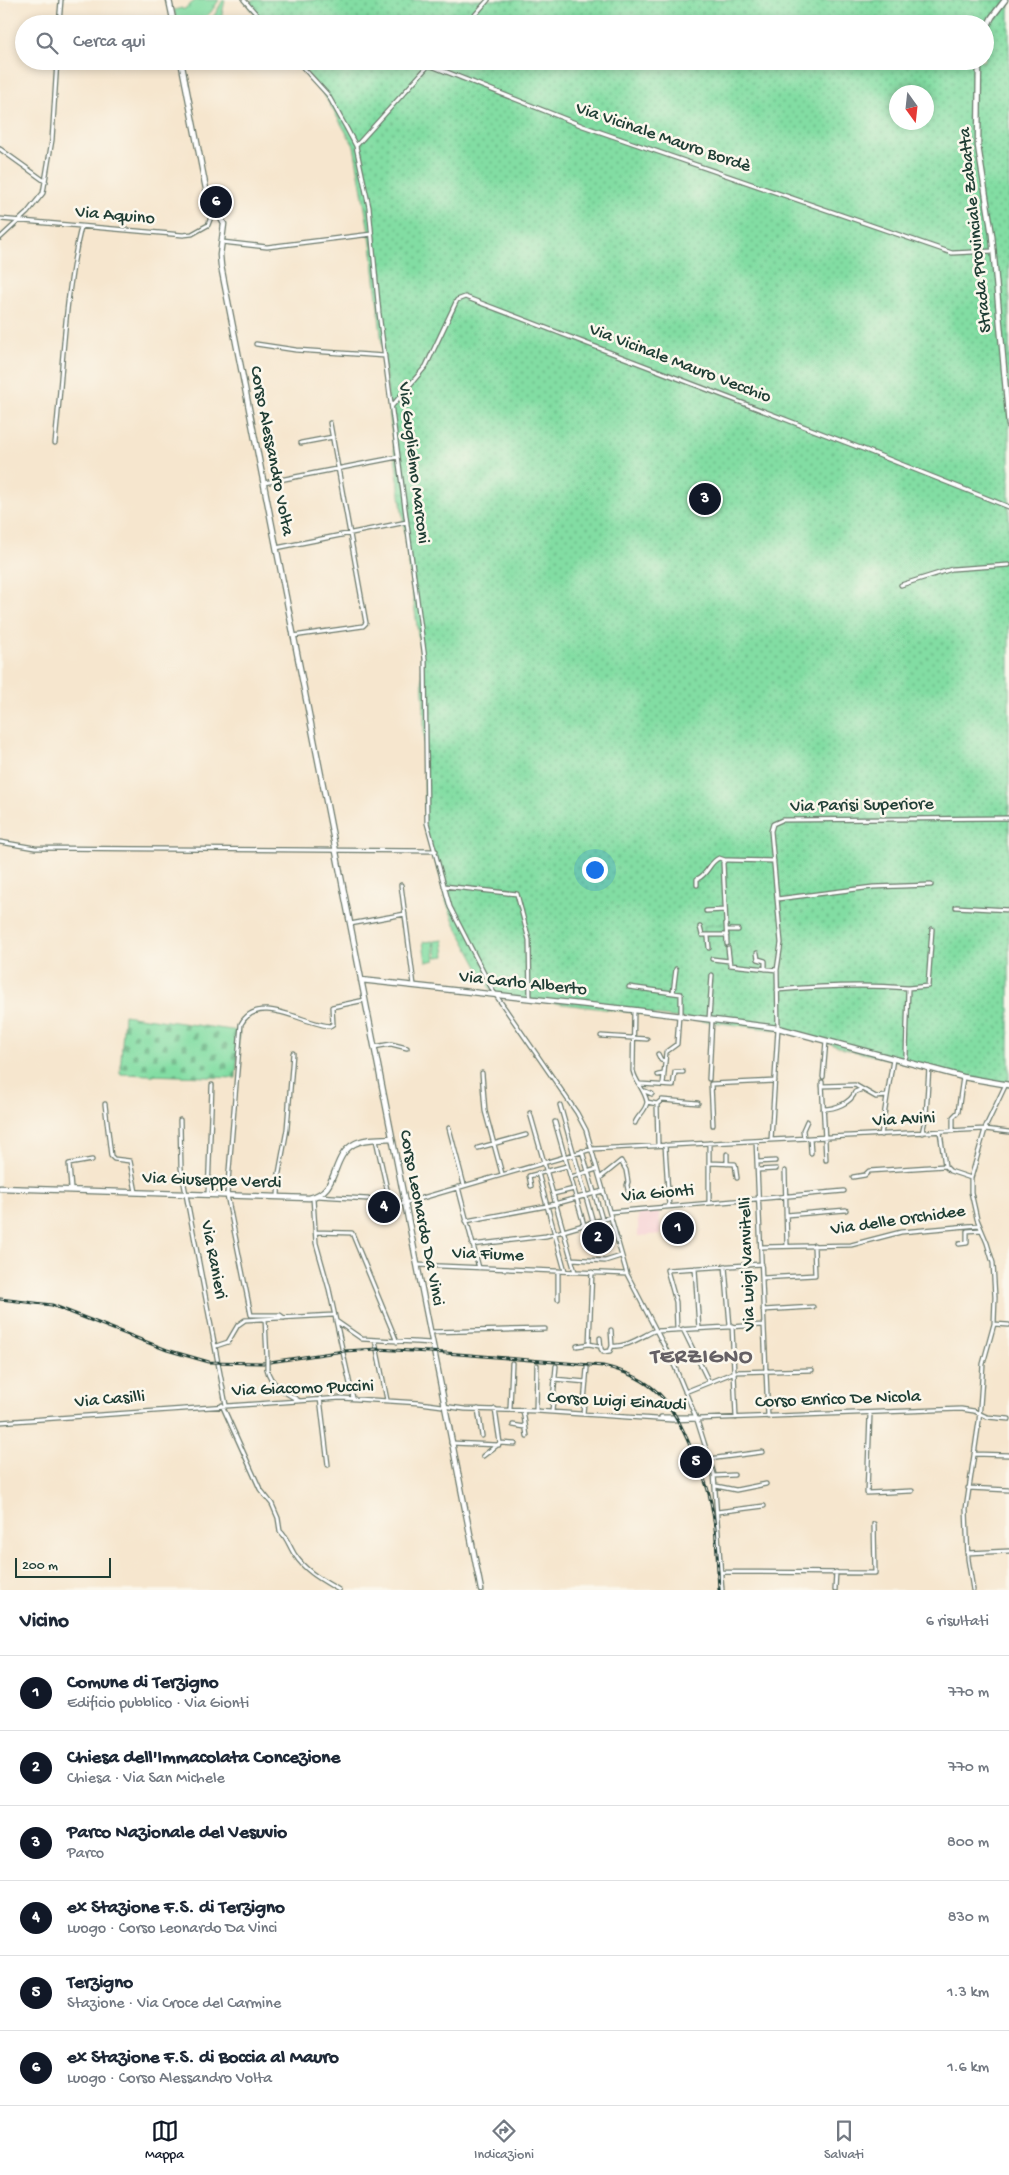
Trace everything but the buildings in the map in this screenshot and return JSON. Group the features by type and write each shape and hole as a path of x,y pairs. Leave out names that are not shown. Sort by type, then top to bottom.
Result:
{"main road":[{"path":"169,0 172,15"},
{"path":"994,15 1005,0"},
{"name":"Corso Alessandro Volta","path":"183,70 207,194 224,224 220,255 221,266 335,850"},
{"name":"Strada Provinciale Zabatta","path":"979,70 978,146 994,251 1009,425"},
{"name":"Corso Leonardo Da Vinci","path":"335,850 480,1590"},
{"name":"Via Carlo Alberto","path":"361,980 680,1015 778,1028 963,1077 1007,1085"},
{"path":"315,1197 327,1188 347,1148 357,1143 392,1138"},
{"name":"Via Giuseppe Verdi","path":"0,1188 315,1197"}],"street":[{"path":"60,15 61,0"},
{"path":"244,0 257,15"},
{"path":"475,15 488,0"},
{"path":"0,238 38,200 46,182 52,140 56,70"},
{"name":"Via Guglielmo Marconi","path":"305,70 328,95 356,146 369,207 385,356 425,659 427,823 444,886 456,922 496,994 586,1130 627,1274 675,1367 696,1419 709,1459 716,1486 722,1590"},
{"path":"356,146 425,70"},
{"name":"Via Vicinale Mauro Bordè","path":"439,70 600,132 952,253 994,251"},
{"path":"0,149 46,182"},
{"name":"Via Aquino","path":"0,219 17,222 186,235 208,225 214,209"},
{"path":"55,443 73,262 81,227"},
{"path":"222,242 266,247 372,234"},
{"name":"Via Vicinale Mauro Vecchio","path":"392,406 426,366 457,300 465,298 863,449 1009,507"},
{"path":"256,344 296,350 385,356"},
{"path":"293,636 363,626 366,623 352,533 330,423"},
{"path":"300,443 333,437"},
{"path":"263,484 398,457"},
{"path":"276,548 407,522"},
{"path":"901,584 952,569 1009,565"},
{"name":"Via Parisi Superiore","path":"771,1140 778,1028 777,970 781,942 771,830 773,824 782,820 1009,818"},
{"path":"0,842 35,848 436,851"},
{"path":"697,885 698,879 708,871 716,859 774,861"},
{"path":"724,860 722,867 730,965 777,970"},
{"path":"401,884 414,985"},
{"path":"777,899 873,886 931,885"},
{"path":"444,886 517,894 529,940 530,998"},
{"path":"956,907 1009,910"},
{"path":"706,911 725,910"},
{"path":"350,924 405,914"},
{"path":"700,927 702,936 727,935"},
{"path":"777,990 836,986 908,988 928,986 932,929"},
{"path":"726,930 738,930"},
{"path":"708,937 710,948"},
{"path":"757,953 758,959 767,960 765,969"},
{"path":"712,959 729,961"},
{"path":"673,993 676,969"},
{"path":"709,1079 712,975"},
{"path":"629,987 681,994 677,1044 667,1051 663,1085"},
{"path":"904,1061 906,1056 908,988"},
{"path":"284,1318 280,1315 251,1315 227,1195 240,1030 243,1020 259,1010 268,1009 328,1026 333,1024 332,1007 365,1000"},
{"path":"634,1010 633,1071 648,1102 646,1109 638,1116 635,1123"},
{"path":"601,1036 634,1036 647,1039"},
{"path":"826,1041 822,1079 826,1160"},
{"path":"374,1047 391,1044 408,1048"},
{"path":"278,1197 279,1173 287,1129 293,1053"},
{"path":"658,1054 661,1060 665,1061"},
{"path":"881,1135 893,1058"},
{"path":"922,1133 926,1116 929,1067"},
{"path":"639,1084 673,1086 675,1072 683,1072"},
{"path":"482,1073 485,1111 502,1174"},
{"path":"658,1075 664,1074"},
{"path":"952,1131 953,1117 958,1112 963,1077"},
{"path":"712,1125 710,1084 774,1082"},
{"path":"208,1194 212,1084"},
{"path":"822,1086 855,1085 876,1097 887,1096"},
{"path":"973,1590 967,1553 968,1488 979,1413 983,1364 994,1324 993,1263 979,1225 971,1192 971,1178 986,1129 1007,1085"},
{"path":"823,1109 836,1108 852,1099 855,1092 861,1089"},
{"path":"644,1091 652,1094"},
{"path":"657,1104 662,1100 698,1103"},
{"path":"648,1102 657,1104"},
{"path":"104,1104 111,1156 114,1159 130,1161 136,1192"},
{"path":"560,1104 593,1222"},
{"path":"657,1104 658,1145"},
{"path":"530,1112 576,1272"},
{"name":"Via Ranieri","path":"180,1120 180,1161 216,1346 224,1405 260,1489 272,1504 278,1518 280,1532 284,1534 295,1555 310,1574 339,1590"},
{"path":"804,1138 803,1130 807,1121"},
{"path":"555,1122 584,1225"},
{"path":"450,1128 464,1185"},
{"name":"Via Avini","path":"405,1202 592,1149 986,1129 1009,1132"},
{"path":"940,1132 946,1166 950,1171 971,1178"},
{"path":"478,1148 526,1135"},
{"path":"810,1138 811,1153"},
{"path":"376,1140 391,1207 405,1202"},
{"name":"Via Luigi Vanvitelli","path":"756,1140 768,1417"},
{"path":"709,1143 710,1161 735,1164 737,1178"},
{"path":"665,1145 669,1207"},
{"path":"582,1151 602,1219"},
{"path":"727,1154 727,1164"},
{"path":"71,1189 69,1164 92,1160"},
{"path":"600,1178 621,1161 627,1176 630,1200"},
{"name":"Via Gionti","path":"710,1161 710,1203"},
{"path":"758,1162 775,1161"},
{"path":"531,1186 529,1176 567,1166"},
{"path":"853,1177 865,1175 868,1171 946,1166"},
{"path":"758,1170 776,1169"},
{"path":"570,1177 597,1170"},
{"path":"785,1171 787,1246"},
{"path":"538,1173 566,1272"},
{"path":"458,1187 479,1268"},
{"path":"553,1194 574,1189"},
{"path":"466,1221 547,1206 603,1191"},
{"name":"Via Gionti","path":"610,1212 786,1198 844,1191"},
{"path":"353,1398 315,1232 315,1197 368,1199"},
{"path":"786,1215 846,1210"},
{"path":"472,1245 555,1233 611,1217"},
{"name":"Via delle Orchidee","path":"761,1247 851,1245 901,1232 979,1225"},
{"path":"959,1244 967,1242 967,1231 982,1230"},
{"path":"315,1232 352,1233 397,1342"},
{"path":"762,1278 815,1275 814,1245"},
{"path":"572,1259 605,1261 621,1256"},
{"path":"677,1329 676,1302 667,1270 762,1264"},
{"name":"Via Fiume","path":"417,1266 627,1274"},
{"path":"725,1266 734,1355 736,1418"},
{"path":"695,1268 699,1329"},
{"path":"558,1271 558,1299"},
{"path":"589,1344 592,1272"},
{"path":"763,1310 813,1307"},
{"path":"216,1346 228,1342 241,1322 245,1320 333,1315"},
{"path":"265,1318 267,1369 275,1384 299,1400"},
{"path":"335,1321 359,1338 432,1343"},
{"path":"994,1324 1009,1326"},
{"path":"612,1346 625,1346 656,1330 764,1325"},
{"path":"683,1329 698,1356 709,1382"},
{"path":"430,1332 545,1330"},
{"path":"600,1338 600,1346 603,1352 610,1351 612,1346 611,1330"},
{"path":"375,1340 387,1400"},
{"path":"577,1346 589,1344 599,1346"},
{"path":"698,1356 734,1355"},
{"path":"510,1410 512,1363"},
{"name":"Corso Luigi Einaudi","path":"536,1411 537,1365"},
{"path":"552,1412 556,1366"},
{"path":"583,1414 587,1368"},
{"path":"685,1392 735,1372 812,1370"},
{"path":"554,1379 586,1382"},
{"path":"320,1398 328,1465"},
{"name":"Via Giacomo Puccini","path":"224,1405 320,1398 353,1398 420,1403 444,1407"},
{"name":"Via Casilli","path":"0,1422 224,1405"},
{"name":"Corso Luigi Einaudi","path":"444,1407 696,1419"},
{"path":"478,1409 482,1436"},
{"path":"495,1409 500,1444"},
{"name":"Corso Enrico De Nicola","path":"696,1419 870,1414 961,1409 987,1417 1009,1419"},
{"path":"523,1410 524,1427 527,1436"},
{"path":"870,1414 867,1493 912,1491"},
{"path":"513,1425 524,1427"},
{"path":"451,1443 515,1444"},
{"path":"483,1456 500,1444"},
{"path":"709,1459 762,1452"},
{"path":"974,1454 1009,1455"},
{"path":"714,1476 734,1474"},
{"path":"716,1486 736,1490 766,1484"},
{"path":"968,1488 1009,1490"},
{"path":"717,1512 764,1506"},
{"path":"720,1572 875,1572 874,1524"},
{"path":"967,1553 1009,1551"},
{"path":"835,1590 836,1572"}],"shaded area":[{"path":"659,1210 661,1234 638,1236 638,1211"}],"green space":[{"path":"196,0 219,0 208,15 175,15 174,10 182,8 183,10"},
{"path":"223,0 225,0 222,15 215,15"},
{"path":"251,0 1009,0 1009,1086 844,1049 802,1033 497,996 490,989 455,924 446,901 443,885 425,829 424,711 421,657 391,426 371,243 354,146 322,91 304,70 994,70 994,15 256,15 250,8"},
{"path":"722,924 723,933 705,935 704,926"},
{"path":"443,940 445,956 437,957 434,941"},
{"path":"433,941 435,960 426,962 423,942"},
{"path":"124,1015 239,1031 236,1078 120,1074"}],"railway":[{"path":"0,1299 52,1305 167,1350 209,1362 263,1363 344,1351 377,1349 603,1366 636,1377 659,1394 676,1417 684,1431 705,1482 714,1518 719,1590"}],"place":[{"name":"ex Stazione F.S. di Boccia al Mauro","path":"216,202"},
{"name":"Parco Nazionale del Vesuvio","path":"705,499"},
{"name":"ex Stazione F.S. di Terzigno","path":"384,1207"},
{"name":"Comune di Terzigno","path":"678,1228"},
{"name":"Chiesa dell'Immacolata Concezione","path":"598,1238"},
{"name":"Terzigno","path":"696,1462"}],"district":[{"name":"TERZIGNO","path":"702,1358"}]}
